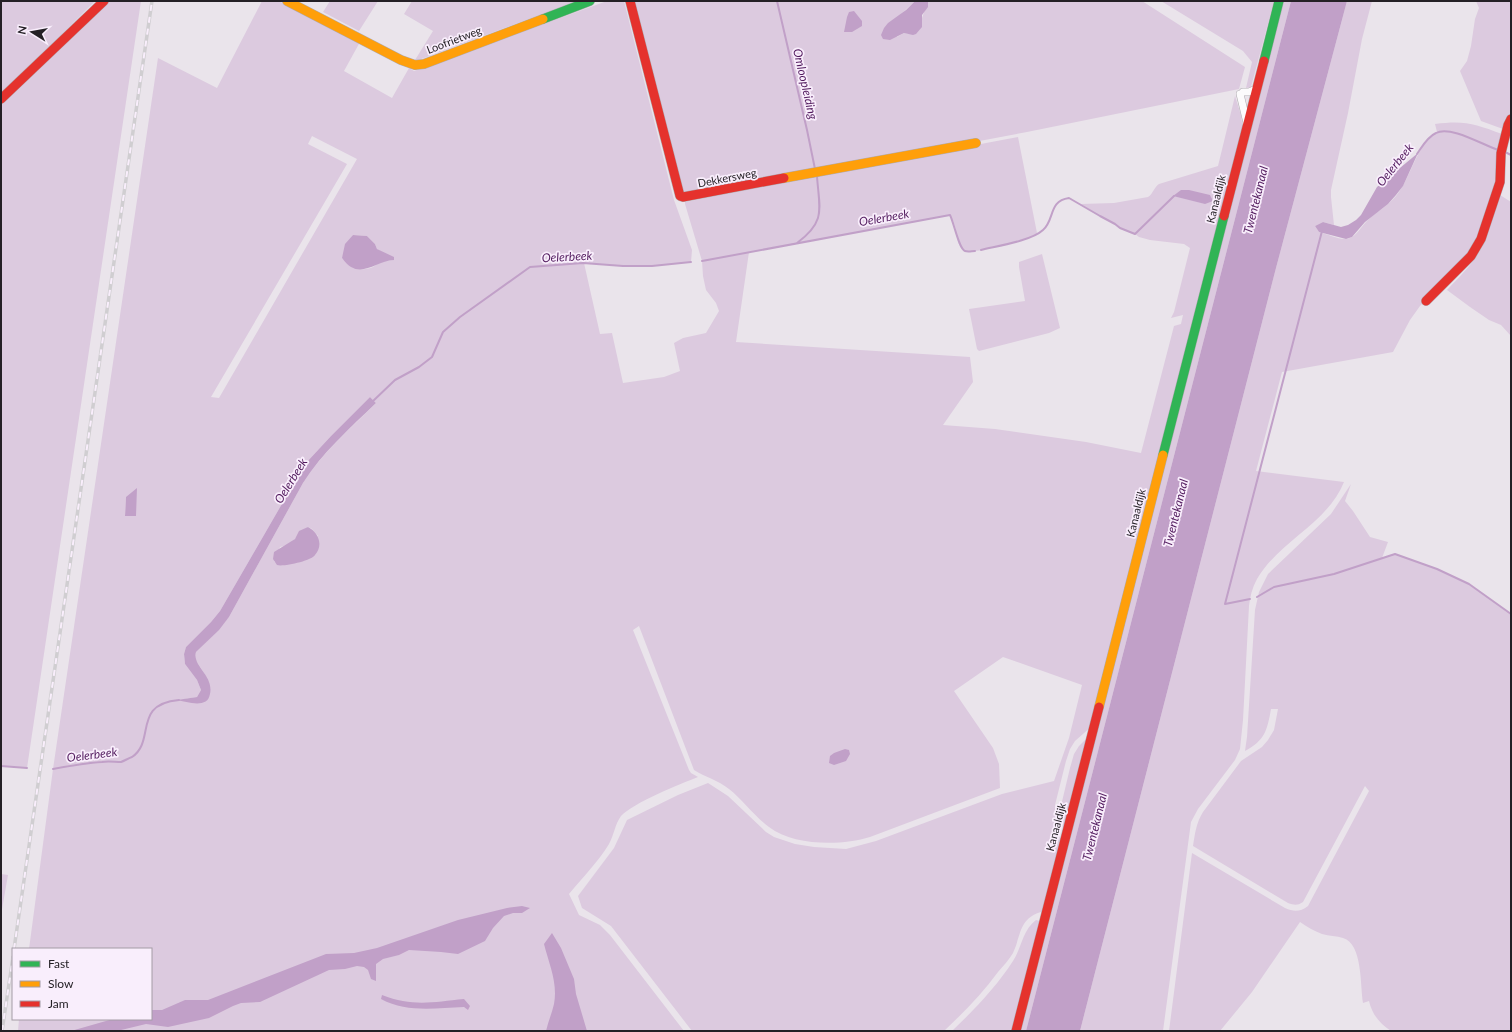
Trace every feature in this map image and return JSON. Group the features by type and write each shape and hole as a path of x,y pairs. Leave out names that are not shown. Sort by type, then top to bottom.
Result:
{"street":[{"path":"1,100 104,1"},
{"name":"Loofrietweg","path":"287,1 401,60 419,65 590,1"},
{"name":"Dekkersweg","path":"630,1 680,196 690,197 976,143"},
{"name":"Kanaaldijk","path":"1016,1031 1098,715 1279,1"},
{"path":"1247,125 1242,93 1256,89"},
{"path":"1426,301 1471,256 1481,239 1500,182 1500,153 1511,119"}],"shaded area":[{"path":"1,1 95,1 1,96"},
{"path":"109,1 141,1 27,768 1,766 1,104"},
{"path":"262,1 279,1 360,42 344,71 392,98 409,68 414,71 607,1 624,1 674,200 692,250 691,262 652,266 623,266 584,263 600,334 612,333 623,383 664,377 680,371 674,343 683,338 706,333 719,311 716,303 706,290 702,261 685,202 832,172 1018,137 1037,233 1031,237 984,250 967,251 962,249 959,244 954,223 950,215 749,252 736,342 970,357 973,382 943,425 995,429 1086,442 1141,453 1174,326 1181,324 1183,315 1171,318 1174,312 1190,248 1184,244 1150,240 1139,237 1120,228 1081,204 1114,203 1148,197 1159,184 1218,166 1235,96 1241,115 1243,132 1092,726 1075,741 1070,749 1066,761 1055,805 1061,847 1044,911 1029,918 1025,922 1010,958 979,996 944,1031 692,1031 611,926 582,908 578,896 614,848 627,820 678,795 708,783 728,796 766,832 774,837 795,844 846,849 876,841 1002,794 1054,781 1069,738 1082,685 1003,657 954,691 993,748 999,764 1000,788 870,837 832,843 804,841 791,838 769,827 729,789 694,770 639,626 633,630 689,770 698,777 636,805 621,816 617,822 611,841 605,851 569,894 579,915 600,925 610,935 684,1031 18,1031 19,1020 152,1020 152,948 29,948 53,769 158,58 217,88","holes":["312,136 357,159 219,398 211,397 347,164 308,144","353,235 367,236 375,244 377,249 394,260 388,260 378,263 373,267 364,269 352,267 342,258","370,397 376,403 337,442 303,483 229,617 196,652 195,659 204,673 210,687 209,698 179,700 197,697 201,690 197,680 185,664 184,654 186,647 220,611 305,464","126,497 136,516 125,515","308,527 318,536 274,562 280,547 291,542"]},
{"path":"330,1 378,1 359,31 323,12"},
{"path":"412,1 577,1 416,61 415,60 433,31 404,14"},
{"path":"633,1 915,1 899,16 897,37 904,33 910,34 922,18 928,1 1142,1 1245,67 1239,89 1027,132 815,172 681,194"},
{"path":"1161,1 1274,1 1251,87 1246,88 1252,62 1243,51"},
{"path":"1282,1 1291,1 1026,1031 1019,1031 1241,169"},
{"path":"1347,1 1372,1 1362,39 1331,190 1334,225 1323,222 1315,226 1319,232 1342,239 1349,239 1357,233 1370,218 1396,196 1424,146 1437,132 1435,124 1454,122 1470,124 1502,134 1497,179 1477,243 1468,256 1420,306 1410,320 1393,352 1282,372 1256,471 1344,482 1336,497 1326,510 1277,554 1266,566 1257,579 1253,589 1249,606 1240,749 1235,760 1198,809 1191,822 1163,1031 1080,1031 1276,268"},
{"path":"1476,1 1511,1 1511,115 1505,119 1503,129 1481,121 1460,71 1467,61 1471,46 1475,19 1479,8"},
{"path":"1500,195 1511,202 1511,336 1501,325 1489,320 1447,290 1470,264 1482,247"},
{"path":"1042,254 1060,328 1049,333 979,351 977,349 969,309 1025,301 1019,262"},
{"path":"1351,484 1345,501 1370,537 1388,542 1382,558 1395,554 1437,569 1469,584 1511,614 1511,1031 1391,1031 1377,1018 1369,1001 1363,1003 1361,977 1357,957 1354,948 1349,942 1343,938 1319,933 1300,922 1252,992 1220,1031 1169,1031 1192,853 1285,908 1294,911 1300,910 1308,906 1369,791 1365,786 1303,902 1297,905 1288,903 1193,846 1197,824 1203,812 1241,761 1262,747 1274,730 1278,709 1271,709 1266,729 1261,739 1245,751 1255,610 1259,592 1268,574 1331,514"},
{"path":"1090,735 1064,835 1060,810 1070,768 1074,754 1079,746"},
{"path":"1,874 8,875 1,915"},
{"path":"1036,920 1040,921 1013,1031 952,1031 1000,980 1016,956 1031,924"}],"water":[{"path":"915,1 928,1 928,7 922,15 922,27 916,34 913,35 904,33 890,40 883,39 881,35 888,23 906,10"},
{"name":"Twentekanaal","path":"1291,1 1347,1 1276,268 1080,1031 1026,1031"},
{"path":"854,11 862,21 862,26 852,32 844,32 849,12"},
{"path":"1418,153 1403,186 1396,195 1388,204 1365,222 1352,237 1346,239 1319,232 1315,226 1323,222 1341,227 1356,220 1361,215 1377,187"},
{"path":"1181,190 1189,190 1210,195 1213,201 1205,204 1173,196"},
{"path":"353,235 367,236 375,244 377,249 394,257 394,260 367,268 354,269 342,258 345,244"},
{"path":"370,397 376,403 337,441 319,461 303,483 229,617 219,630 196,652 197,662 209,681 210,694 208,699 201,703 191,703 177,700 197,697 201,690 197,680 185,664 184,654 186,647 220,611 305,464"},
{"path":"137,488 136,516 125,516 126,497"},
{"path":"308,527 315,532 319,539 318,551 315,555 297,563 277,565 273,559 274,552 295,539 299,531"},
{"path":"845,749 849,750 850,754 846,761 834,765 829,763 830,756"},
{"path":"522,906 530,908 522,913 513,913 504,916 493,928 485,941 458,954 409,950 399,955 383,959 376,964 376,981 371,979 368,970 364,967 357,966 345,969 329,970 260,1002 241,1003 209,1018 168,1027 146,1024 117,1031 71,1031 110,1020 152,1020 152,1010 162,1010 185,1000 208,1000 326,954 354,953 377,948 458,920 507,908"},
{"path":"552,933 561,948 574,979 576,994 587,1031 546,1031 554,1004 555,989 544,944"},
{"path":"382,995 393,999 423,1003 464,999 470,1006 468,1010 464,1007 432,1009 411,1008 381,999"}],"waterway":[{"name":"Omloopleiding","path":"777,1 815,169"},
{"name":"Oelerbeek","path":"1417,154 1430,137 1442,131 1467,137 1498,150"},
{"name":"Oelerbeek","path":"1505,152 1511,155"},
{"name":"Omloopleiding","path":"797,243 807,235 817,221 819,213 817,176"},
{"name":"Oelerbeek","path":"981,250 1022,240 1038,234 1047,226 1058,203 1069,198 1120,228 1135,234 1174,196"},
{"name":"Oelerbeek","path":"702,261 950,215 963,249 965,251 975,251"},
{"path":"1250,599 1225,604 1322,231"},
{"name":"Oelerbeek","path":"372,402 395,380 419,367 432,357 443,332 460,317 530,267 583,263 623,266 652,266 691,262"},
{"path":"1257,597 1274,587 1334,574 1395,554 1437,569 1469,584 1511,614"},
{"name":"Oelerbeek","path":"53,769 90,763 121,762 132,757 139,750 143,742 147,724 155,708 164,703 179,700"},
{"name":"Oelerbeek","path":"1,766 27,768"}],"railway":[{"path":"14,948 152,1"},
{"path":"2,1031 12,964"}],"traffic: fast":[{"path":"543,19 590,1"},
{"path":"1264,61 1279,1"},
{"path":"1163,455 1224,216"}],"traffic: slow":[{"path":"287,1 401,60 415,65 424,64 543,19"},
{"path":"784,178 976,143"},
{"path":"1099,707 1163,455"}],"traffic: jam":[{"path":"1,99 104,1"},
{"path":"630,1 680,196 683,197 784,178"},
{"path":"1224,216 1264,61"},
{"path":"1426,301 1471,256 1481,239 1500,182 1501,153 1511,119"},
{"path":"1016,1031 1099,707"}]}
